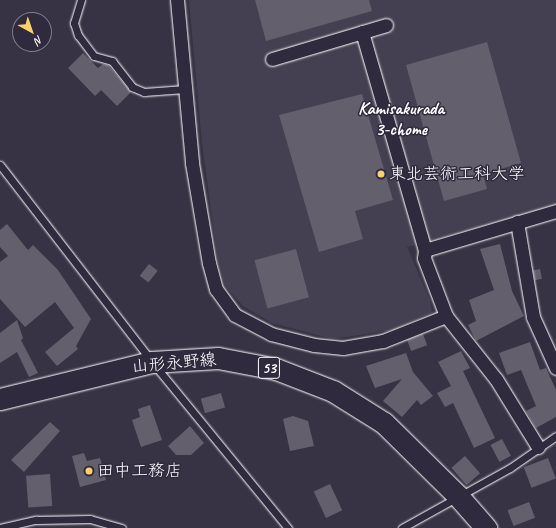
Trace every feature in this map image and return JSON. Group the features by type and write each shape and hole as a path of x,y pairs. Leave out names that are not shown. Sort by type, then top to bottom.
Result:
{"main road":[{"name":"山形永野線","path":"0,399 152,362 218,358 276,369 333,391 384,423 458,496 486,528"}],"street":[{"path":"177,0 192,163 208,263 216,289 235,315 271,334 314,345 343,348 383,341 446,316"},
{"path":"272,58 386,25"},
{"path":"362,32 425,250 424,258 446,316 496,380 538,447"},
{"path":"425,250 556,211"},
{"path":"517,222 533,317 556,368"}],"lane":[{"path":"81,0 74,23 78,35 94,56 112,62 132,87 144,92 185,89"},
{"path":"0,165 152,362 288,528"},
{"path":"402,528 510,468 538,447 556,436"},
{"path":"0,528 36,520 90,519 122,528"}],"shaded area":[{"name":"東北芸術工科大学","path":"189,0 556,0 556,205 407,247 430,300 432,313 393,330 333,339 272,323 243,306 225,286 218,263 202,143"}],"building":[{"path":"255,0 369,0 372,11 266,41"},
{"path":"487,42 521,163 483,174 487,189 444,201 406,65"},
{"path":"83,53 98,68 103,64 108,65 131,92 117,106 101,90 95,96 68,68"},
{"path":"362,94 393,200 355,211 363,239 319,252 279,115"},
{"path":"7,224 28,250 33,245 58,270 91,319 76,346 78,349 57,366 45,352 74,328 55,302 25,327 0,299 0,262 8,256 0,247 0,230"},
{"path":"500,244 512,291 524,316 476,341 468,325 476,321 469,300 494,290 480,249"},
{"path":"296,249 309,297 267,308 254,260"},
{"path":"149,264 158,271 148,283 140,276"},
{"path":"540,269 542,279 535,280 533,270"},
{"path":"17,320 23,338 21,340 38,373 29,377 17,352 0,363 0,333"},
{"path":"423,334 427,345 411,351 407,340"},
{"path":"530,342 540,370 546,368 556,390 556,417 536,428 526,411 536,406 521,370 507,375 499,353"},
{"path":"461,351 470,368 463,371 495,438 474,448 453,403 445,407 437,393 451,386 438,362"},
{"path":"406,353 413,372 433,396 421,405 417,400 402,417 383,401 402,379 375,388 366,366"},
{"path":"221,393 225,407 205,413 201,399"},
{"path":"150,405 162,440 141,447 132,420 140,417 138,409"},
{"path":"293,416 308,421 314,446 290,451 283,419"},
{"path":"50,422 60,431 24,472 11,460"},
{"path":"190,426 204,443 191,455 176,455 168,446"},
{"path":"502,439 511,456 499,462 491,445"},
{"name":"田中工務店","path":"84,453 87,461 100,458 106,480 80,487 72,456"},
{"path":"465,456 480,473 467,485 451,468"},
{"path":"548,458 556,479 532,488 524,467"},
{"path":"50,474 52,506 28,508 26,476"},
{"path":"330,484 342,510 326,518 314,492"},
{"path":"529,502 535,518 514,526 508,510"}],"place":[{"name":"東北芸術工科大学","path":"381,174"},
{"name":"田中工務店","path":"89,471"}],"district":[{"name":"Kamisakurada 3-chome","path":"401,119"}]}
